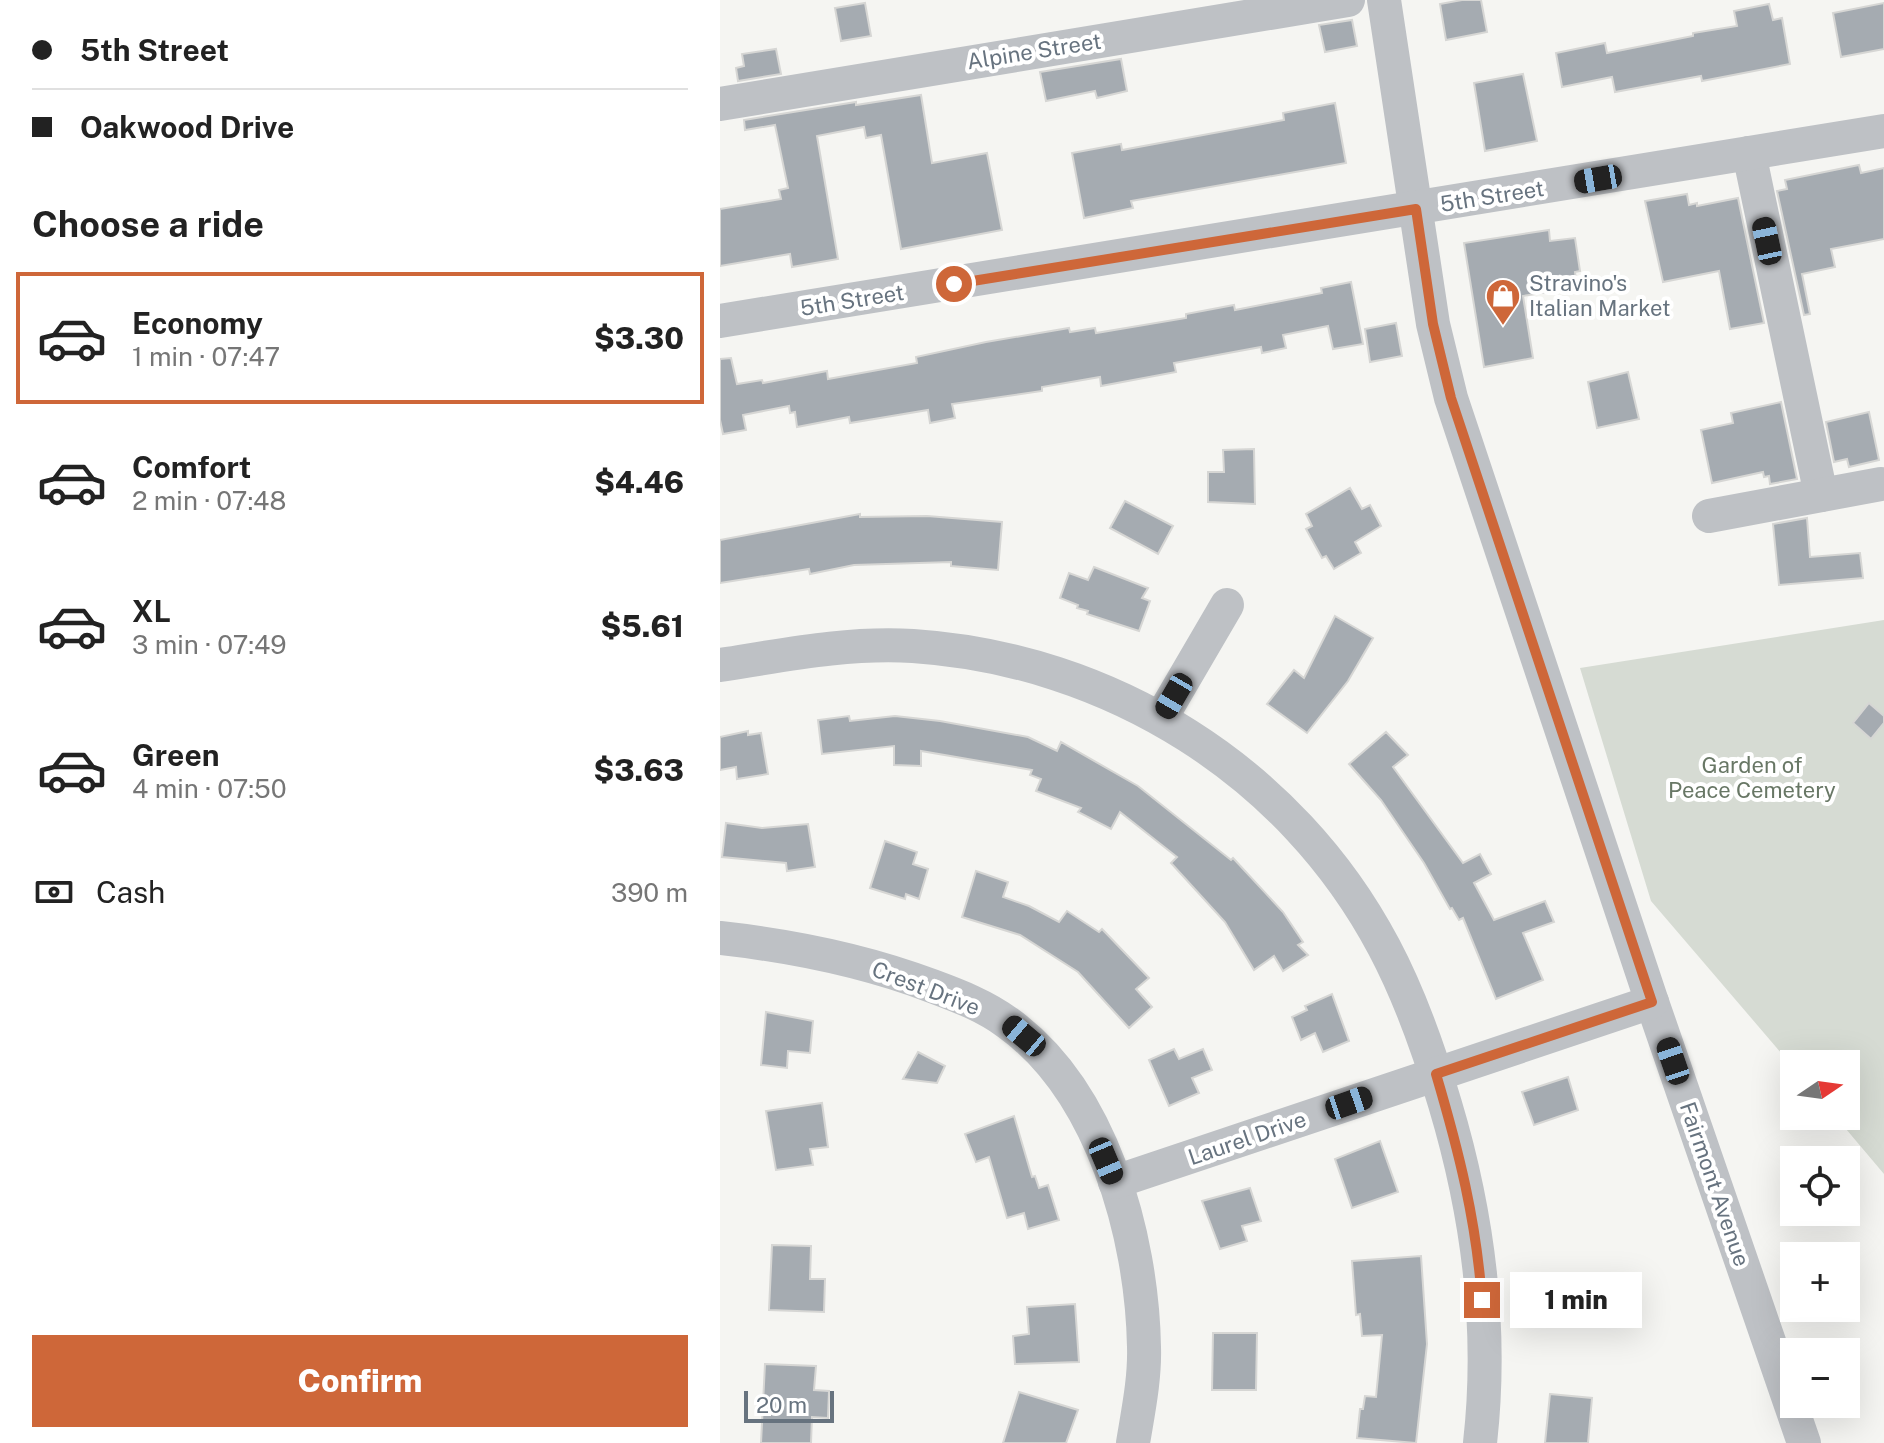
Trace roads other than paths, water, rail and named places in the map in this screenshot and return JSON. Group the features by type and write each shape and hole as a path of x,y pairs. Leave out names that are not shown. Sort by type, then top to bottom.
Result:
{"street":[{"name":"Alpine Street","path":"720,104 1348,0"},
{"name":"Fairmont Avenue","path":"1384,0 1433,324 1451,398 1652,1002 1804,1443"},
{"name":"5th Street","path":"720,321 1884,131"},
{"path":"1749,153 1821,495"},
{"path":"1709,516 1881,484"},
{"path":"1161,718 1227,605"},
{"path":"720,665 854,646 911,646 969,652 1025,663 1095,686 1161,718 1195,738 1242,773 1286,812 1351,892 1383,946 1410,1002 1436,1074 1462,1160 1478,1246 1485,1328 1480,1443"},
{"name":"Crest Drive","path":"720,938 784,945 854,961 971,1000 1007,1022 1040,1049 1067,1083 1089,1119 1115,1182 1125,1216 1139,1287 1144,1349 1140,1405 1133,1443"},
{"name":"Laurel Drive","path":"1115,1182 1652,1002"}],"place":[{"name":"Stravino's Italian Market","path":"1503,327"}],"park label":[{"name":"Garden of Peace Cemetery","path":"1752,778"}]}
